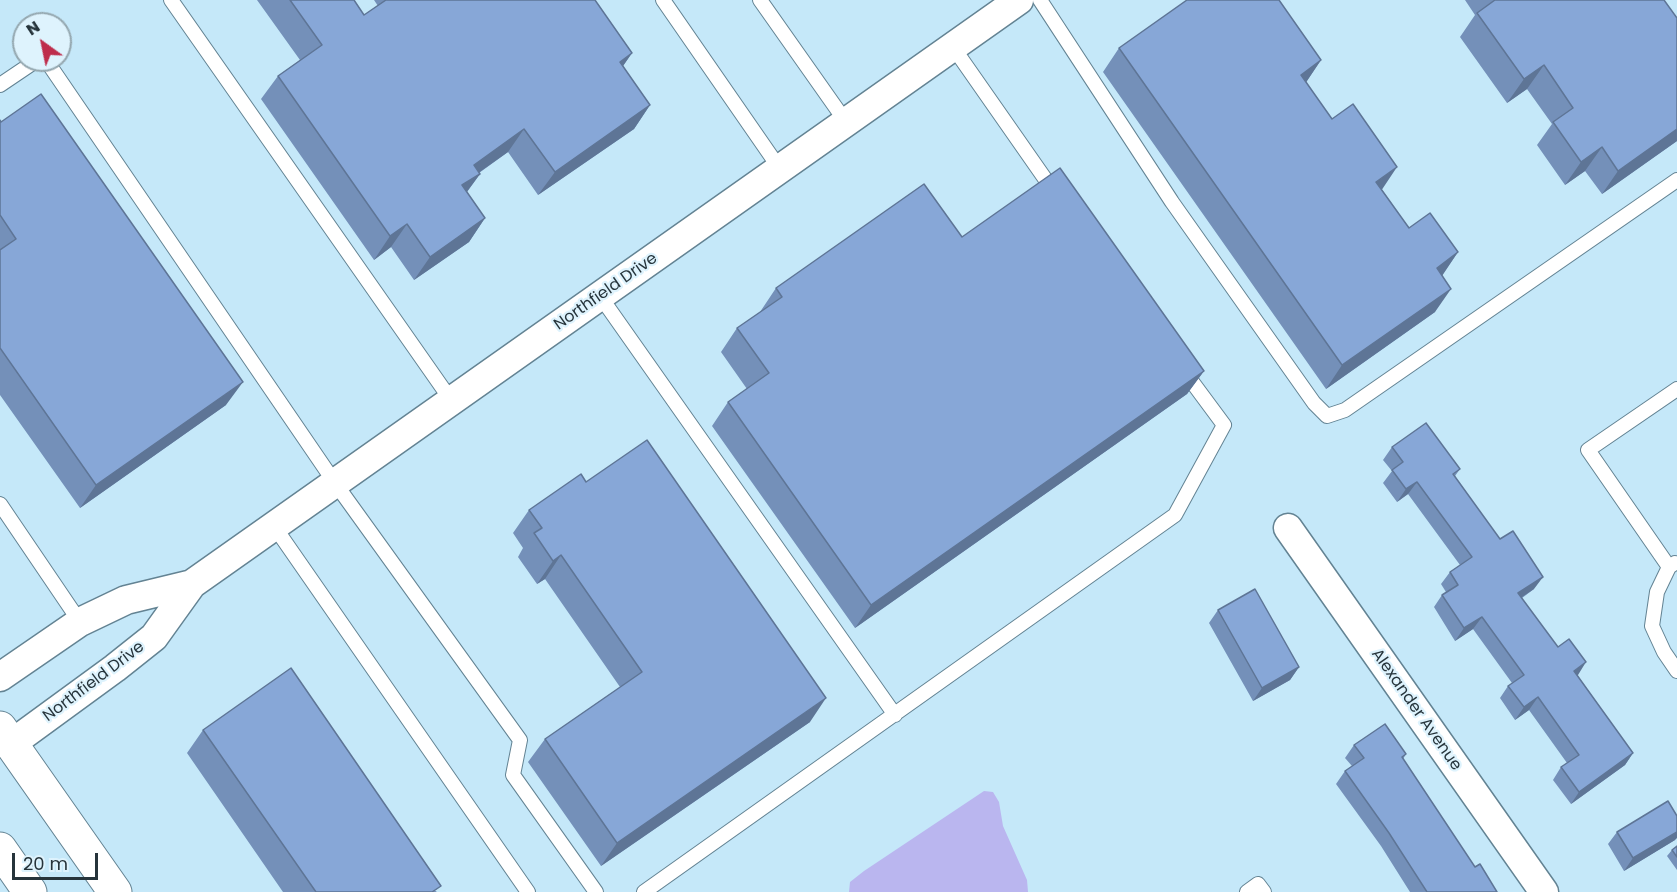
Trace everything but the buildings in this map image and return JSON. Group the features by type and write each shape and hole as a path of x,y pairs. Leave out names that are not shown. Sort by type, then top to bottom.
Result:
{"main road":[{"path":"4,741 115,892"},
{"path":"0,849 30,892"}],"street":[{"name":"Northfield Drive","path":"4,741 115,668 153,637 192,584 953,47 1007,4"},
{"name":"Alexander Avenue","path":"1288,528 1544,892"},
{"name":"Northfield Drive","path":"0,677 80,622 126,600 192,584"}],"lane":[{"path":"171,0 451,400"},
{"path":"663,0 780,169"},
{"path":"760,0 846,122"},
{"path":"1040,0 1172,202 1314,404 1327,417 1345,410 1677,180"},
{"path":"953,47 1061,201"},
{"path":"0,85 19,72"},
{"path":"54,72 335,483 520,740 513,775 596,892"},
{"path":"600,296 895,715"},
{"path":"644,892 1175,515 1224,425 1176,361"},
{"path":"1677,389 1588,450 1673,564 1657,592 1652,627 1664,652 1677,671"},
{"path":"0,504 80,622"},
{"path":"273,526 528,892"},
{"path":"1247,892 1258,884 1264,892"}],"shaded area":[{"path":"984,791 993,792 999,802 1003,826 1027,880 1028,892 849,892 850,882 864,871"}]}
